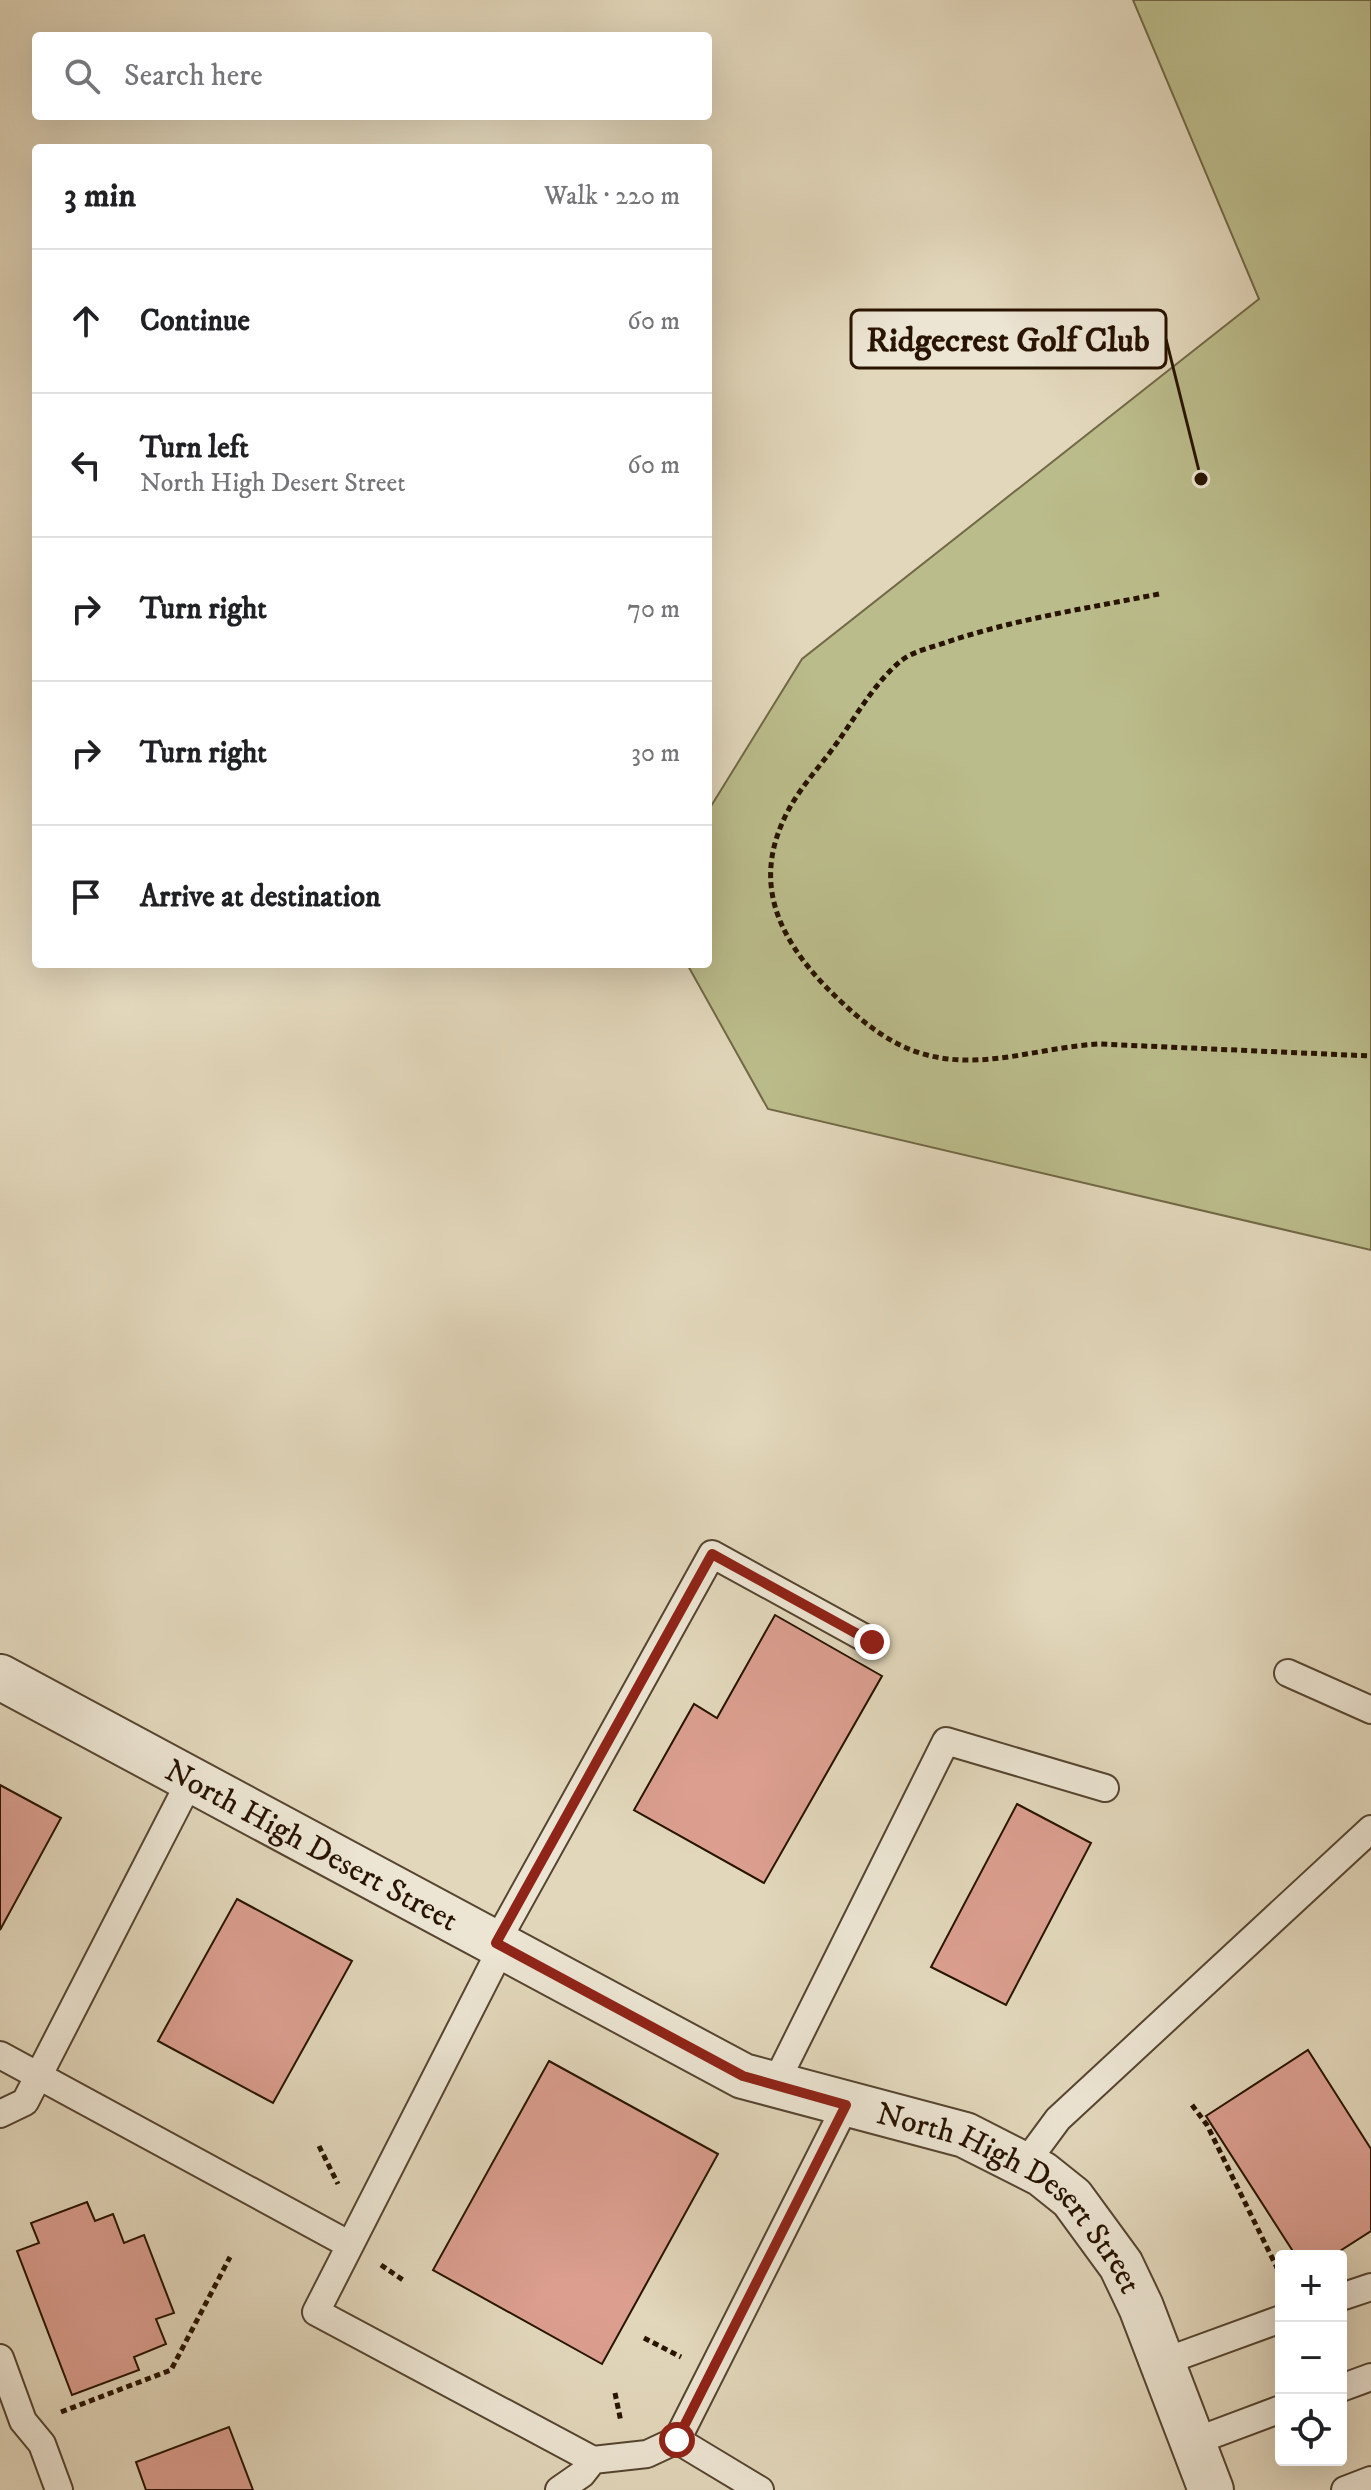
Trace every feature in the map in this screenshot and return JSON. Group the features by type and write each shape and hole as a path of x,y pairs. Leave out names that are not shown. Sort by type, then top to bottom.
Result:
{"street":[{"name":"North High Desert Street","path":"0,1677 743,2076 965,2135 1024,2165 1072,2198 1121,2265 1163,2362 1211,2490"}],"lane":[{"path":"846,2105 677,2440 647,2454 593,2460 316,2312 499,1945 712,1554 872,1642"},
{"path":"1288,1673 1371,1710"},
{"path":"774,2086 946,1741 1105,1788"},
{"path":"0,2114 25,2102 191,1779"},
{"path":"1024,2165 1058,2119 1371,1829"},
{"path":"0,2055 350,2245"},
{"path":"1347,2295 1371,2287"},
{"path":"1163,2362 1275,2321"},
{"path":"0,2358 23,2421 42,2444 59,2490"},
{"path":"1347,2386 1371,2377"},
{"path":"1193,2442 1275,2411"},
{"path":"677,2440 760,2490"},
{"path":"559,2490 582,2474 593,2460"},
{"path":"1345,2490 1371,2480"}],"path":[{"path":"1159,594 1024,620 904,658 884,677 789,809 774,845 770,885 777,921 800,960 838,998 882,1035 920,1053 969,1062 1018,1057 1059,1046 1099,1044 1371,1056"},
{"path":"1192,2105 1207,2125 1275,2264"},
{"path":"319,2146 338,2184"},
{"path":"56,2413 171,2370 230,2257"},
{"path":"376,2257 382,2267 403,2280"},
{"path":"644,2338 685,2359"},
{"path":"615,2393 623,2431"}],"green space":[{"path":"1133,0 1371,0 1371,1250 768,1109 689,968 712,968 712,805 802,659 1259,299"}],"building":[{"path":"775,1615 882,1676 764,1883 634,1810 694,1704 717,1718"},
{"path":"0,1785 61,1818 0,1930"},
{"path":"1017,1804 1091,1843 1006,2005 931,1967"},
{"path":"237,1899 352,1961 273,2103 158,2041"},
{"path":"1308,2050 1371,2149 1371,2231 1341,2250 1292,2250 1206,2116"},
{"path":"549,2061 718,2154 602,2364 433,2270"},
{"path":"87,2202 95,2221 113,2214 124,2243 144,2235 174,2313 156,2319 166,2344 134,2357 139,2370 72,2395 17,2251 39,2243 31,2223"},
{"path":"229,2427 253,2490 146,2490 136,2462"}],"place":[{"name":"Ridgecrest Golf Club","path":"1201,479"}],"route":[{"path":"677,2440 846,2105 743,2076 496,1943 712,1554 872,1642"}]}
